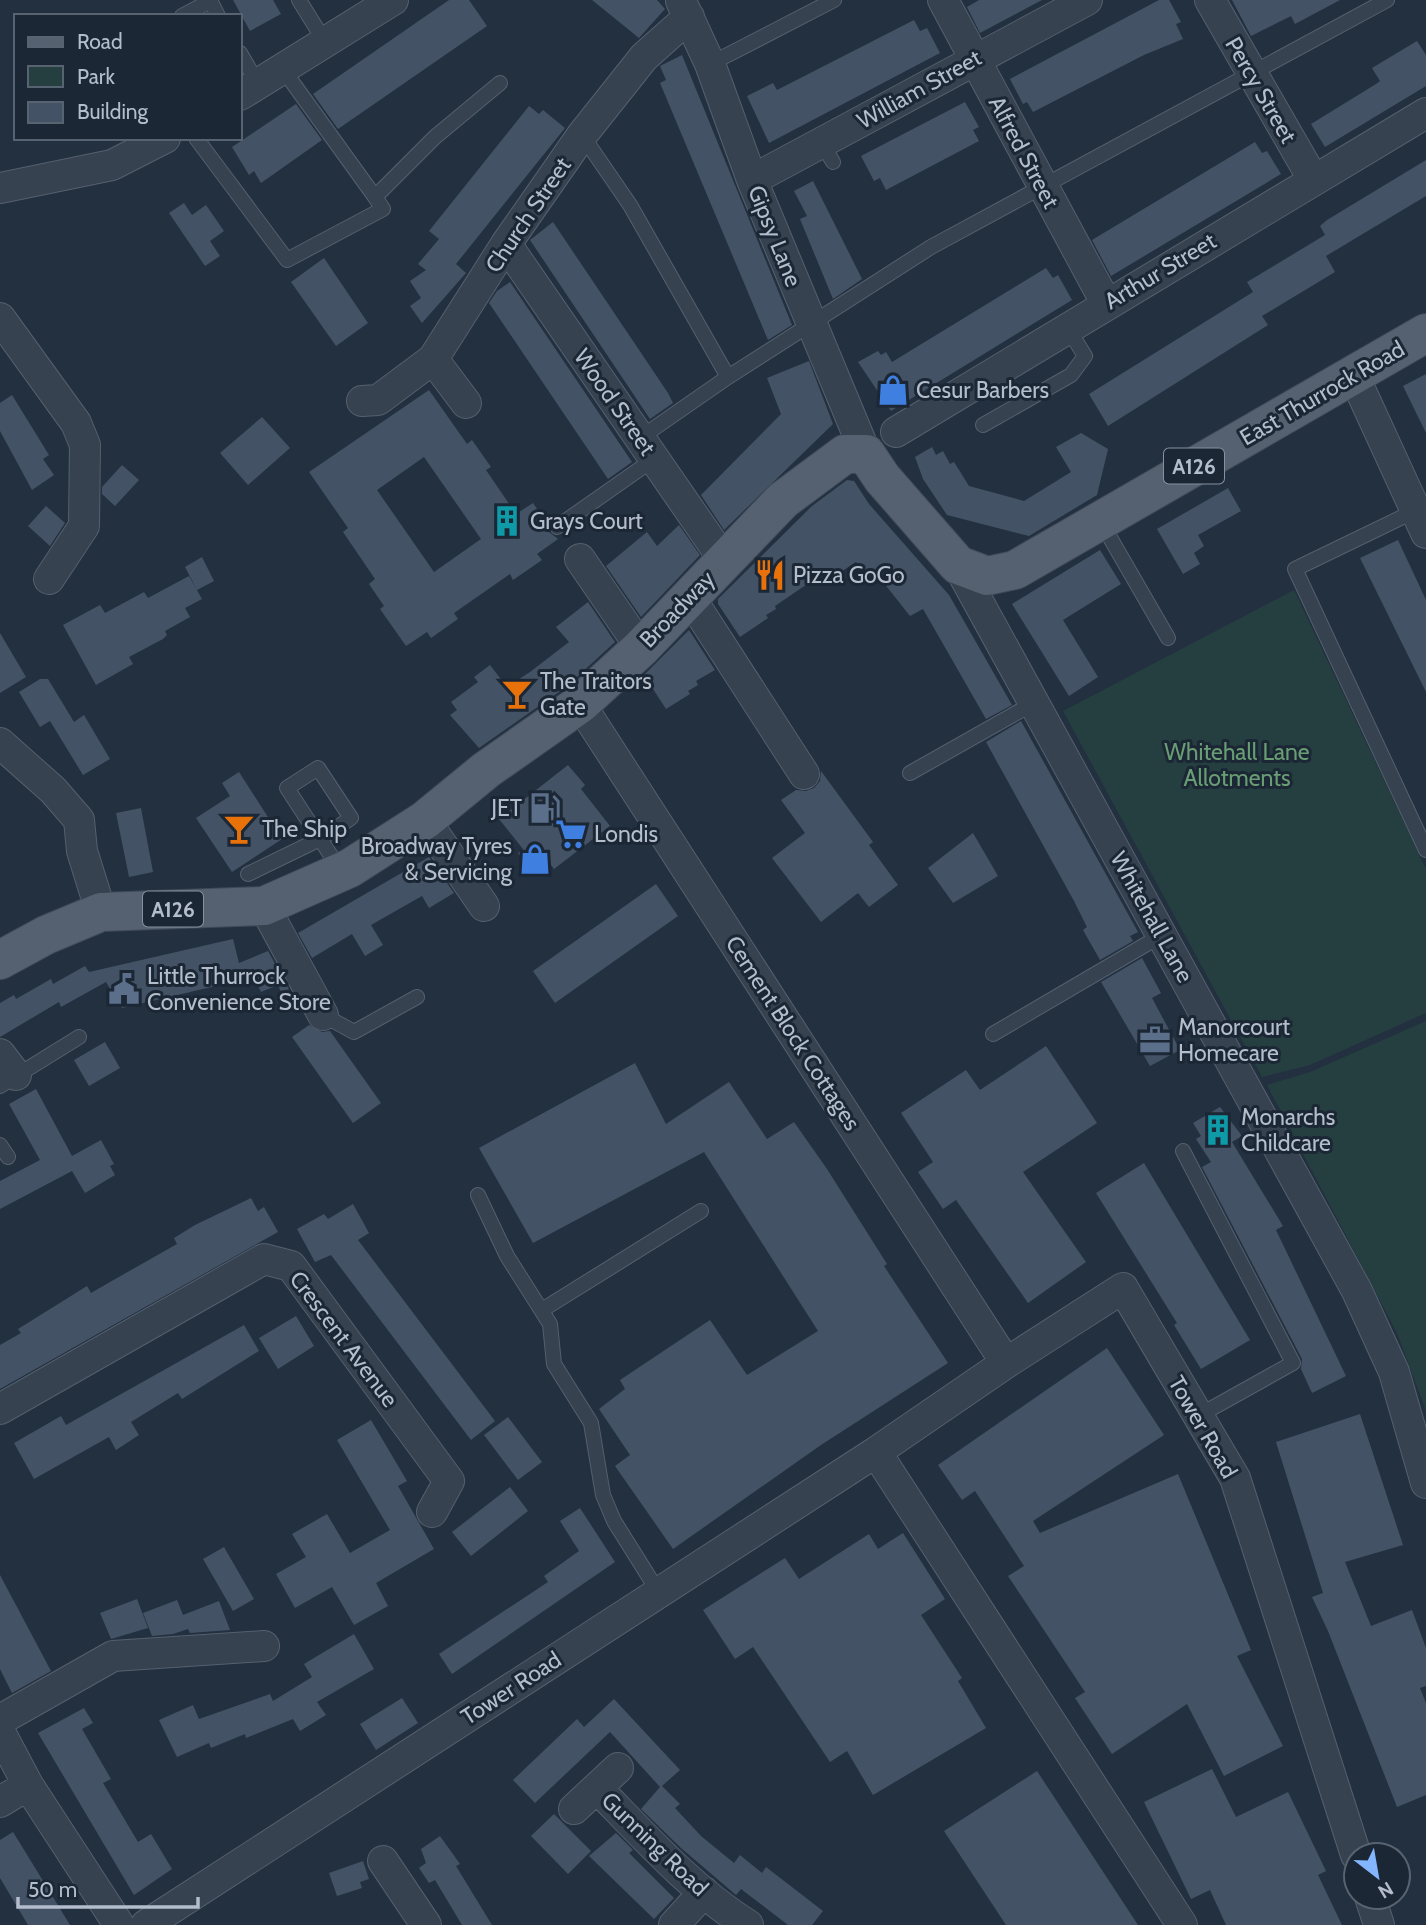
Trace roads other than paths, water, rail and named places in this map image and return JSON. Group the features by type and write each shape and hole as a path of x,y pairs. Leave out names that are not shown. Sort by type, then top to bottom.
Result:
{"main road":[{"name":"East Thurrock Road","path":"958,565 987,576 1015,570 1426,333"},
{"name":"Broadway","path":"346,870 425,820 486,770 580,704 641,648 783,500 845,454 866,454"},
{"name":"Whitehall Lane","path":"866,454 882,478 958,565"},
{"name":"A126","path":"0,960 46,935 101,912 256,890 346,870"}],"street":[{"path":"260,83 393,0"},
{"name":"Alfred Street","path":"943,0 1106,303"},
{"name":"William Street","path":"752,180 827,152 974,59 1087,0"},
{"name":"Percy Street","path":"1210,0 1313,179"},
{"name":"Gipsy Lane","path":"682,5 710,64 752,180 866,454"},
{"name":"Church Street","path":"362,401 378,400 433,359 506,244 582,135 599,99 644,57 682,5"},
{"name":"Arthur Street","path":"897,432 1106,303 1426,113"},
{"path":"0,188 112,165 161,140"},
{"name":"Wood Street","path":"506,244 724,560"},
{"path":"0,318 76,423 85,445 84,526 49,579"},
{"path":"433,359 466,403"},
{"path":"1353,374 1423,517"},
{"path":"580,559 641,648"},
{"name":"Whitehall Lane","path":"958,565 1357,1291 1394,1372 1426,1483"},
{"path":"689,596 804,774"},
{"name":"Cement Block Cottages","path":"580,704 1006,1363"},
{"path":"0,743 53,790 79,820 82,851 101,912"},
{"path":"425,820 484,906"},
{"path":"256,890 323,1015"},
{"name":"Crescent Avenue","path":"0,1409 264,1259 273,1261 291,1266 449,1481 432,1512"},
{"name":"Tower Road","path":"146,1925 876,1452 1006,1363 1123,1288 1235,1478 1352,1841"},
{"path":"876,1452 1182,1925"},
{"path":"0,1720 113,1656 264,1646"},
{"path":"0,1732 28,1785 119,1925"},
{"name":"Gunning Road","path":"574,1809 607,1778 704,1892 748,1925"},
{"path":"0,1802 28,1785"},
{"path":"383,1861 426,1925"},
{"path":"674,1925 704,1892"}],"lane":[{"path":"186,14 210,0"},
{"path":"299,0 325,43"},
{"path":"710,64 834,0"},
{"path":"557,527 727,377 931,247 1387,0"},
{"path":"197,140 287,260 383,209 375,197 260,83 242,56"},
{"path":"375,197 435,137 500,83"},
{"path":"582,135 630,205 727,377"},
{"path":"983,425 1071,374 1085,356 1067,327"},
{"path":"1423,517 1295,569 1426,850"},
{"path":"1100,520 1168,638"},
{"path":"910,773 1034,703"},
{"path":"256,890 320,838 351,818 318,768 287,788 320,838 346,870"},
{"path":"993,1034 1162,935"},
{"path":"323,1015 354,1032 416,996"},
{"path":"5,1072 79,1037"},
{"path":"1183,1151 1293,1363 1198,1416"},
{"path":"478,1195 507,1256 550,1324 554,1364 591,1423 603,1495 614,1521 659,1593"},
{"path":"542,1310 701,1211"}],"place":[{"name":"Cesur Barbers","path":"893,390"},
{"name":"Grays Court","path":"507,521"},
{"name":"Pizza GoGo","path":"770,575"},
{"name":"The Traitors Gate","path":"517,694"},
{"name":"JET","path":"545,808"},
{"name":"The Ship","path":"239,829"},
{"name":"Londis","path":"571,834"},
{"name":"Broadway Tyres & Servicing","path":"535,859"},
{"name":"Little Thurrock Convenience Store","path":"124,989"},
{"name":"Manorcourt Homecare","path":"1155,1040"},
{"name":"Monarchs Childcare","path":"1218,1130"}],"park label":[{"name":"Whitehall Lane Allotments","path":"1237,765"}]}
